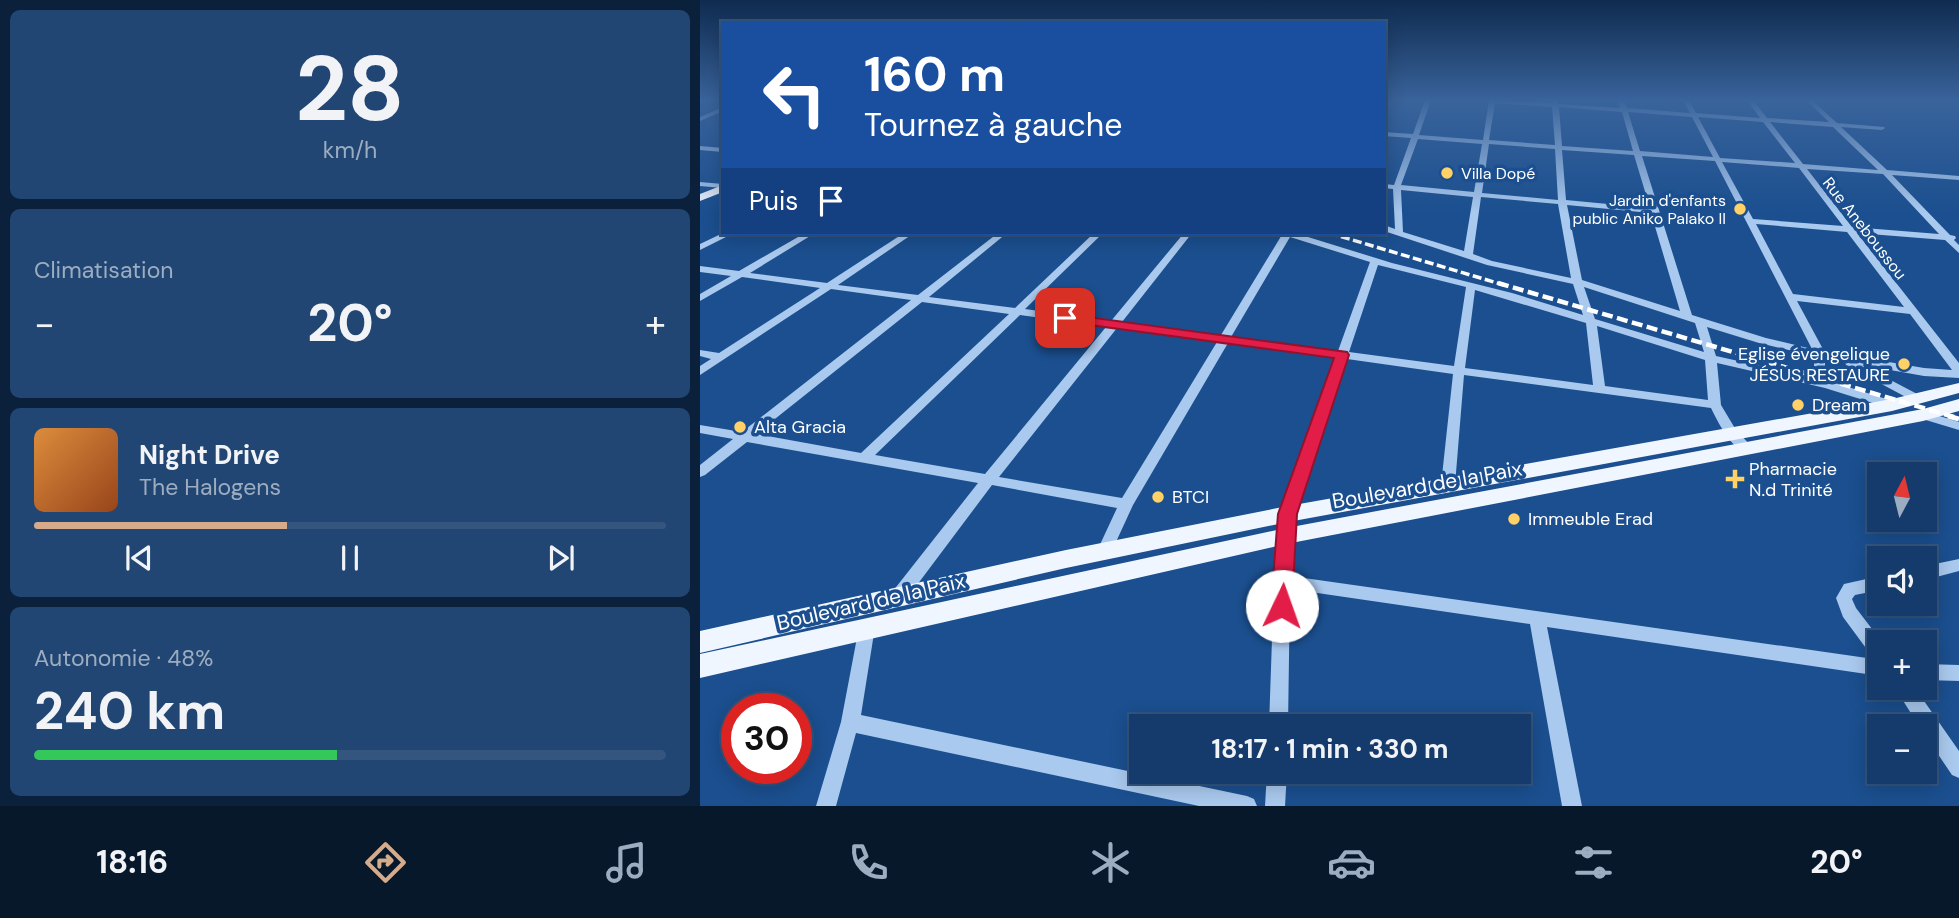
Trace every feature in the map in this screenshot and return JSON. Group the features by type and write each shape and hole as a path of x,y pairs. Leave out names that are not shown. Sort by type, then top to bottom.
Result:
{"main road":[{"path":"700,196 721,187"},
{"name":"Boulevard de la Paix","path":"700,666 1286,536 1747,449 1909,405 1959,388"},
{"name":"Boulevard de la Paix","path":"700,642 1105,551 1288,514 1731,433 1909,405 1959,405"}],"street":[{"path":"1399,232 1397,187 1414,138"},
{"path":"1431,138 1959,178"},
{"path":"1468,256 1486,138"},
{"path":"1558,138 1562,202 1577,282 1591,322 1600,390"},
{"path":"1632,138 1687,317"},
{"path":"1708,138 1821,354 1819,377 1828,385"},
{"name":"Rue Aneboussou","path":"1778,138 1959,372"},
{"path":"1850,138 1954,238 1959,250"},
{"path":"700,148 721,150"},
{"path":"700,184 721,187"},
{"path":"1386,186 1656,211"},
{"path":"1751,221 1954,238"},
{"path":"1386,229 1500,266 1577,282 1700,321 1821,354 1924,372 1959,372"},
{"path":"700,247 726,235"},
{"path":"700,298 808,235"},
{"path":"700,371 907,235"},
{"path":"700,472 1000,235"},
{"path":"863,459 1097,235"},
{"path":"898,597 1186,235"},
{"path":"1105,551 1126,504 1286,235"},
{"path":"1293,235 1375,261 1471,285 1711,358 1909,405 1959,426"},
{"path":"700,240 711,242"},
{"path":"1278,714 1282,581 1288,514 1375,261"},
{"path":"700,269 1715,405"},
{"path":"1448,485 1459,370 1471,285"},
{"path":"1791,297 1912,311"},
{"path":"1700,321 1711,358 1715,405 1731,433 1747,449"},
{"path":"700,353 720,357"},
{"path":"1843,359 1909,405"},
{"path":"700,429 1126,504"},
{"path":"1937,570 1959,565"},
{"path":"1282,581 1867,666"},
{"path":"1867,586 1850,589 1844,598 1849,612 1867,636"},
{"path":"1537,617 1572,806"},
{"path":"826,806 850,722 867,627"},
{"path":"1937,672 1959,673"},
{"path":"1912,700 1959,768"},
{"path":"850,722 1247,806"},
{"path":"1275,806 1276,784"}],"railway":[{"path":"1336,235 1504,285"},
{"path":"1498,283 1954,417"},
{"path":"1948,416 1959,419"}],"place":[{"name":"Villa Dopé","path":"1447,173"},
{"name":"Jardin d'enfants public Aniko Palako II","path":"1740,209"},
{"name":"Eglise évengelique JÉSUS RESTAURE","path":"1904,364"},
{"name":"Dream","path":"1798,405"},
{"name":"Alta Gracia","path":"740,427"},
{"name":"Pharmacie N.d Trinité","path":"1735,479"},
{"name":"BTCI","path":"1158,497"},
{"name":"Immeuble Erad","path":"1514,519"}],"route":[{"path":"1065,318 1342,355 1288,514 1282,606"}]}
